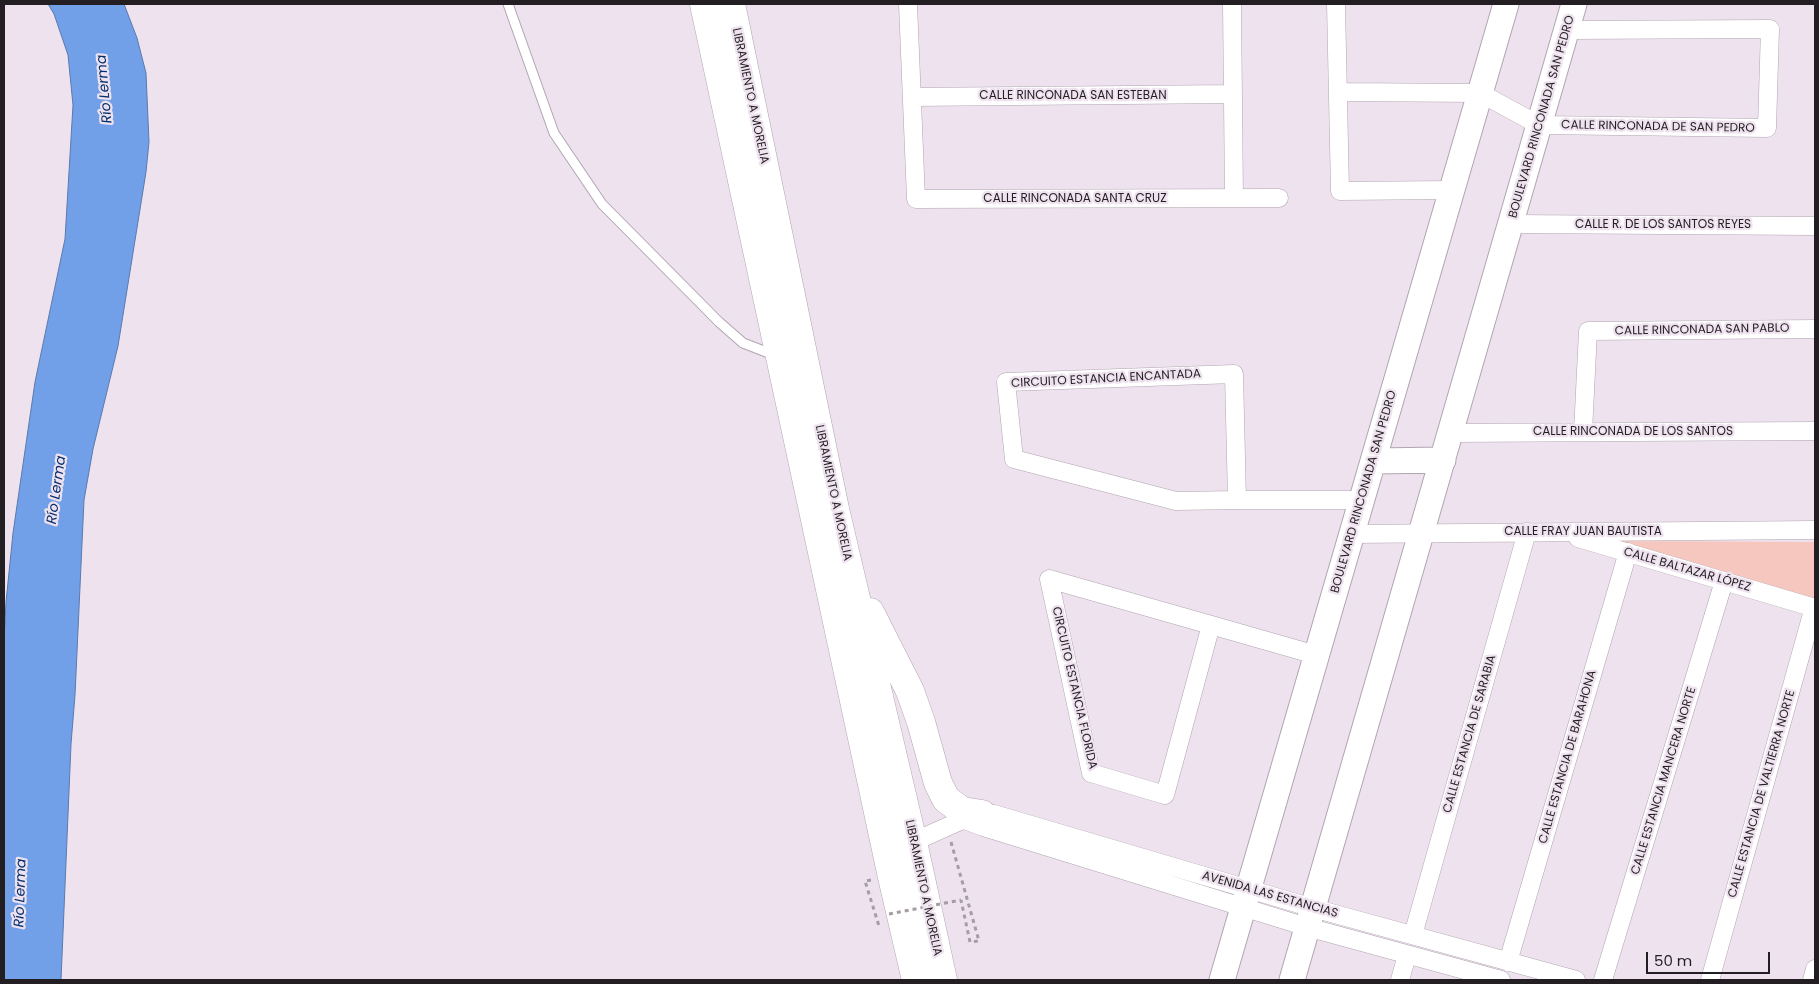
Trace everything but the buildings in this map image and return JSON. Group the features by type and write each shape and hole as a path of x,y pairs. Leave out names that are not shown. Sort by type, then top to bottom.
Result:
{"highway":[{"name":"LIBRAMIENTO A MORELIA","path":"704,4 892,877 916,980"},
{"name":"LIBRAMIENTO A MORELIA","path":"731,4 835,510 913,842 942,980"},
{"path":"850,573 910,691 938,783 946,799 974,817"}],"street":[{"path":"908,4 912,97"},
{"path":"1232,4 1234,198"},
{"path":"1336,4 1340,191 1451,190"},
{"name":"BOULEVARD RINCONADA SAN PEDRO","path":"1222,980 1506,4"},
{"name":"BOULEVARD RINCONADA SAN PEDRO","path":"1292,980 1574,4"},
{"name":"CALLE RINCONADA DE SAN PEDRO","path":"1540,124 1767,128 1770,29 1567,30"},
{"path":"1338,92 1480,93 1540,124"},
{"name":"CALLE RINCONADA SAN ESTEBAN","path":"912,97 1233,94"},
{"name":"CALLE RINCONADA SANTA CRUZ","path":"912,97 916,199 1279,198"},
{"name":"CALLE R. DE LOS SANTOS REYES","path":"1511,224 1815,226"},
{"name":"CALLE RINCONADA SAN PABLO","path":"1583,432 1588,331 1815,329"},
{"name":"CIRCUITO ESTANCIA ENCANTADA","path":"1237,500 1234,374 1006,382 1014,460 1176,501 1362,500"},
{"name":"CALLE RINCONADA DE LOS SANTOS","path":"1450,433 1815,430"},
{"path":"1373,460 1443,460"},
{"name":"CALLE FRAY JUAN BAUTISTA","path":"1352,534 1815,530"},
{"name":"CALLE ESTANCIA DE SARABIA","path":"1413,936 1527,532"},
{"name":"CALLE BALTAZAR LÓPEZ","path":"1559,532 1815,608"},
{"name":"CALLE ESTANCIA DE BARAHONA","path":"1508,962 1628,552"},
{"name":"CIRCUITO ESTANCIA FLORIDA","path":"1211,625 1165,796 1091,773 1049,579 1211,625 1316,656"},
{"name":"CALLE ESTANCIA MANCERA NORTE","path":"1603,980 1724,581"},
{"name":"CALLE ESTANCIA DE VALTIERRA NORTE","path":"1710,980 1815,608"},
{"name":"AVENIDA LAS ESTANCIAS","path":"974,817 994,814 1310,918 1407,955 1500,980"},
{"path":"913,842 974,817"},
{"name":"AVENIDA LAS ESTANCIAS","path":"1310,918 1413,936 1576,980"},
{"path":"1400,980 1407,955"},
{"path":"1812,980 1815,970"}],"lane":[{"path":"508,4 554,133 602,204 719,322 743,343 780,358"}],"path":[{"path":"889,914 961,900 970,942 979,941 946,828"}],"shaded area":[{"path":"1617,541 1815,542 1815,601"}],"water":[{"name":"Río Lerma","path":"48,4 124,4 137,38 146,73 149,142 146,172 118,346 93,449 84,500 61,980 4,980 4,641 6,602 13,533 35,382 65,239 73,105 68,55 54,14"}]}
